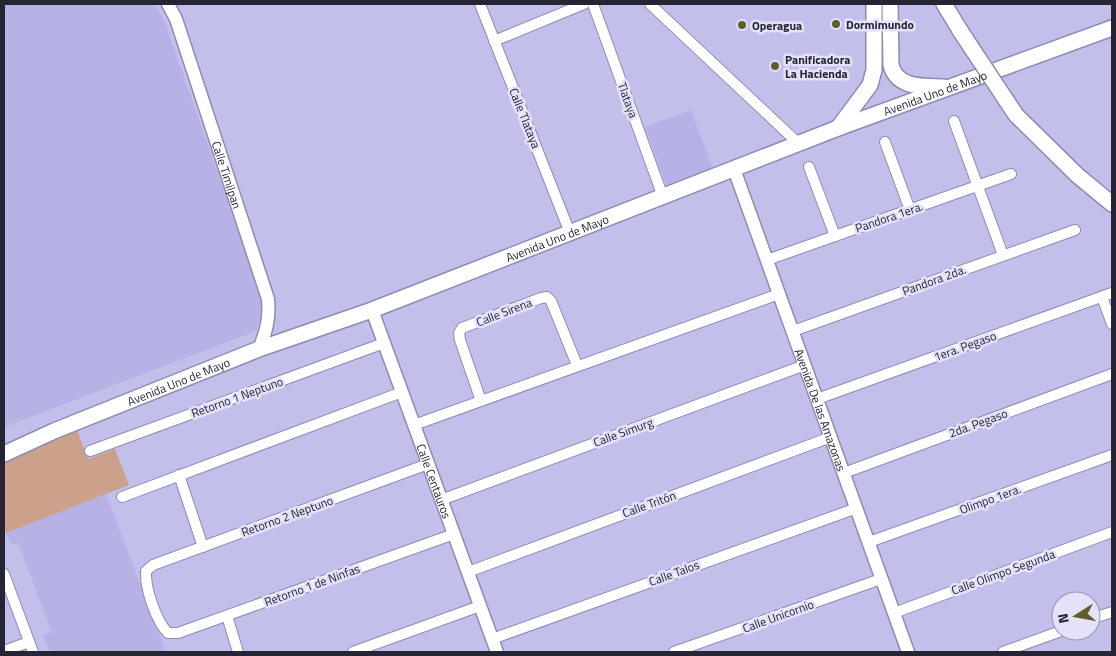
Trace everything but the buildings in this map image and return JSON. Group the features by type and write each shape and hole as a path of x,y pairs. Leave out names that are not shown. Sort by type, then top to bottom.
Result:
{"main road":[{"path":"838,128 870,85 874,70 874,4"},
{"path":"890,4 891,65 896,77 908,84 948,88"},
{"path":"944,4 1016,115 1077,175 1112,204"},
{"name":"Avenida Uno de Mayo","path":"4,454 60,429 259,349 372,310 838,128 1112,28"}],"street":[{"name":"Calle Timilpan","path":"168,4 176,19 268,299 270,313 268,327 259,349"},
{"name":"Calle Tlataya","path":"480,4 570,233"},
{"path":"494,41 584,4"},
{"name":"Tlataya","path":"592,4 663,197"},
{"path":"650,4 799,144"},
{"path":"954,121 1003,255"},
{"path":"885,142 910,210"},
{"path":"809,167 835,236"},
{"name":"Avenida De las Amazonas","path":"734,169 907,652"},
{"name":"Pandora 1era.","path":"767,260 1011,174"},
{"name":"Pandora 2da.","path":"793,331 1076,230"},
{"name":"1era. Pegaso","path":"817,399 1112,293"},
{"path":"414,425 780,294"},
{"name":"Calle Sirena","path":"481,401 459,333 462,328 541,298 547,297 551,301 578,365"},
{"path":"1102,297 1112,324"},
{"name":"Calle Centauros","path":"372,310 497,652"},
{"name":"Retorno 1 Neptuno","path":"90,451 384,343"},
{"name":"Calle Simurg","path":"441,500 805,365"},
{"name":"2da. Pegaso","path":"844,473 1112,374"},
{"path":"122,497 402,392"},
{"name":"Calle Tritón","path":"468,572 831,437"},
{"name":"Olimpo 1era.","path":"869,542 1112,455"},
{"name":"Retorno 2 Neptuno","path":"168,633 161,625 146,580 146,571 153,565 428,464"},
{"path":"179,475 204,547"},
{"name":"Calle Talos","path":"492,639 857,508"},
{"name":"Calle Olimpo Segunda","path":"894,612 1112,532"},
{"name":"Retorno 1 de Ninfas","path":"168,633 178,633 454,534"},
{"path":"4,574 33,652"},
{"name":"Calle Unicornio","path":"674,652 881,579"},
{"path":"353,652 480,606"},
{"path":"226,616 238,652"},
{"path":"1003,652 1051,635"},
{"path":"4,651 29,642"}],"shaded area":[{"path":"4,4 153,4 163,17 262,299 261,316 256,331 4,427"},
{"path":"691,110 713,169 667,187 645,127"},
{"path":"77,430 88,459 115,449 129,485 6,533 4,526 4,458"},
{"path":"106,494 166,652 50,652 43,635 52,632 18,543 12,545 6,533"}],"place":[{"name":"Dormimundo","path":"836,24"},
{"name":"Operagua","path":"742,25"},
{"name":"Panificadora La Hacienda","path":"775,66"}]}
